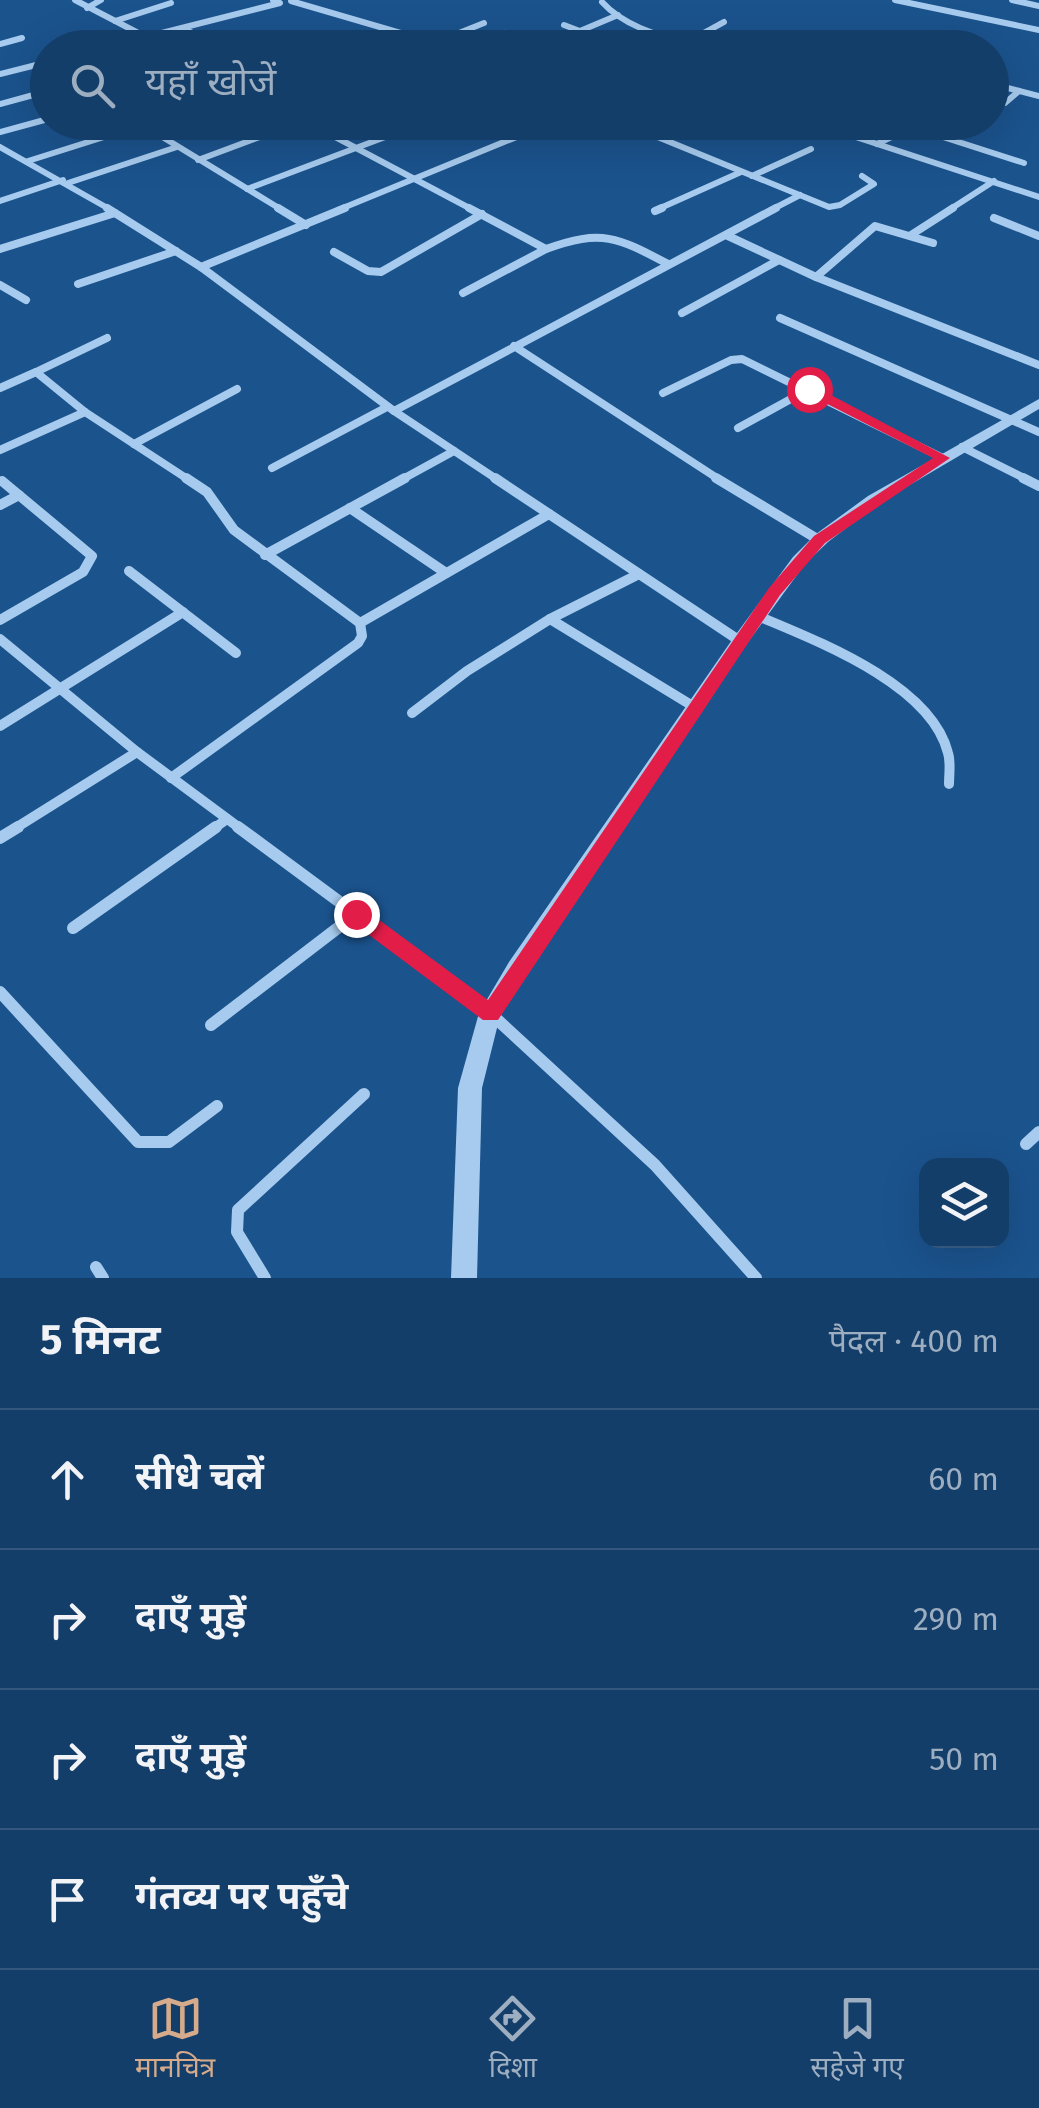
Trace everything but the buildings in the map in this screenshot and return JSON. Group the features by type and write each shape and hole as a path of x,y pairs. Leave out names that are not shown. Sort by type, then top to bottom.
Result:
{"street":[{"path":"74,0 133,30"},
{"path":"87,8 101,0"},
{"path":"169,30 292,0 391,30"},
{"path":"894,0 1039,30"},
{"path":"1012,0 1039,6"},
{"path":"602,2 618,14 659,30"},
{"path":"114,21 172,4"},
{"path":"582,30 618,14"},
{"path":"708,30 724,22"},
{"path":"466,30 484,23"},
{"path":"564,25 577,30"},
{"path":"181,27 187,30"},
{"path":"0,44 22,38"},
{"path":"0,74 30,67"},
{"path":"1009,88 1037,94"},
{"path":"1009,99 1019,91"},
{"path":"0,104 30,96"},
{"path":"0,132 30,124"},
{"path":"28,161 92,140"},
{"path":"166,140 306,225"},
{"path":"198,160 254,140"},
{"path":"342,140 546,249"},
{"path":"247,189 379,140"},
{"path":"201,267 510,140"},
{"path":"665,140 833,207 874,184 862,176"},
{"path":"867,140 1039,198"},
{"path":"878,144 886,140"},
{"path":"952,140 1024,163"},
{"path":"0,146 65,181 201,267 391,409 740,641"},
{"path":"0,201 177,147"},
{"path":"752,176 811,149"},
{"path":"0,155 11,152"},
{"path":"655,210 742,172"},
{"path":"911,235 994,182"},
{"path":"272,468 800,196"},
{"path":"0,248 115,213"},
{"path":"334,252 368,271 381,272 482,214"},
{"path":"994,218 1039,236"},
{"path":"816,277 875,226 933,243"},
{"path":"463,293 546,249 586,234 605,234 668,264"},
{"path":"728,236 816,277 1039,365"},
{"path":"78,284 176,252"},
{"path":"682,313 779,260"},
{"path":"0,284 26,300"},
{"path":"780,318 1039,432"},
{"path":"0,388 108,338"},
{"path":"514,346 669,450 820,540"},
{"path":"664,393 742,358 943,458"},
{"path":"36,372 86,412 206,492 234,530 360,623 362,636 358,643 172,778"},
{"path":"738,428 809,389"},
{"path":"134,444 237,390"},
{"path":"464,1278 470,1088 490,1014 740,641 820,540 943,458 1039,403"},
{"path":"0,450 86,412"},
{"path":"962,447 1039,486"},
{"path":"265,555 454,451"},
{"path":"0,620 83,572 92,556 2,481"},
{"path":"0,504 19,495"},
{"path":"350,508 446,574"},
{"path":"360,623 549,514"},
{"path":"128,571 236,653"},
{"path":"412,713 466,672 550,619 638,574"},
{"path":"0,726 183,612"},
{"path":"758,616 846,657 923,711 941,729 950,751 953,767 949,784"},
{"path":"550,619 696,708"},
{"path":"0,640 137,752 490,1014 655,1166 756,1278"},
{"path":"0,838 137,752"},
{"path":"72,928 228,820"},
{"path":"211,1025 356,914"},
{"path":"0,992 138,1142 169,1142 217,1106"},
{"path":"265,1278 236,1232 238,1210 364,1094"},
{"path":"1026,1144 1039,1132"}],"route":[{"path":"356,914 490,1014 775,592 820,540 943,458 809,389"}]}
